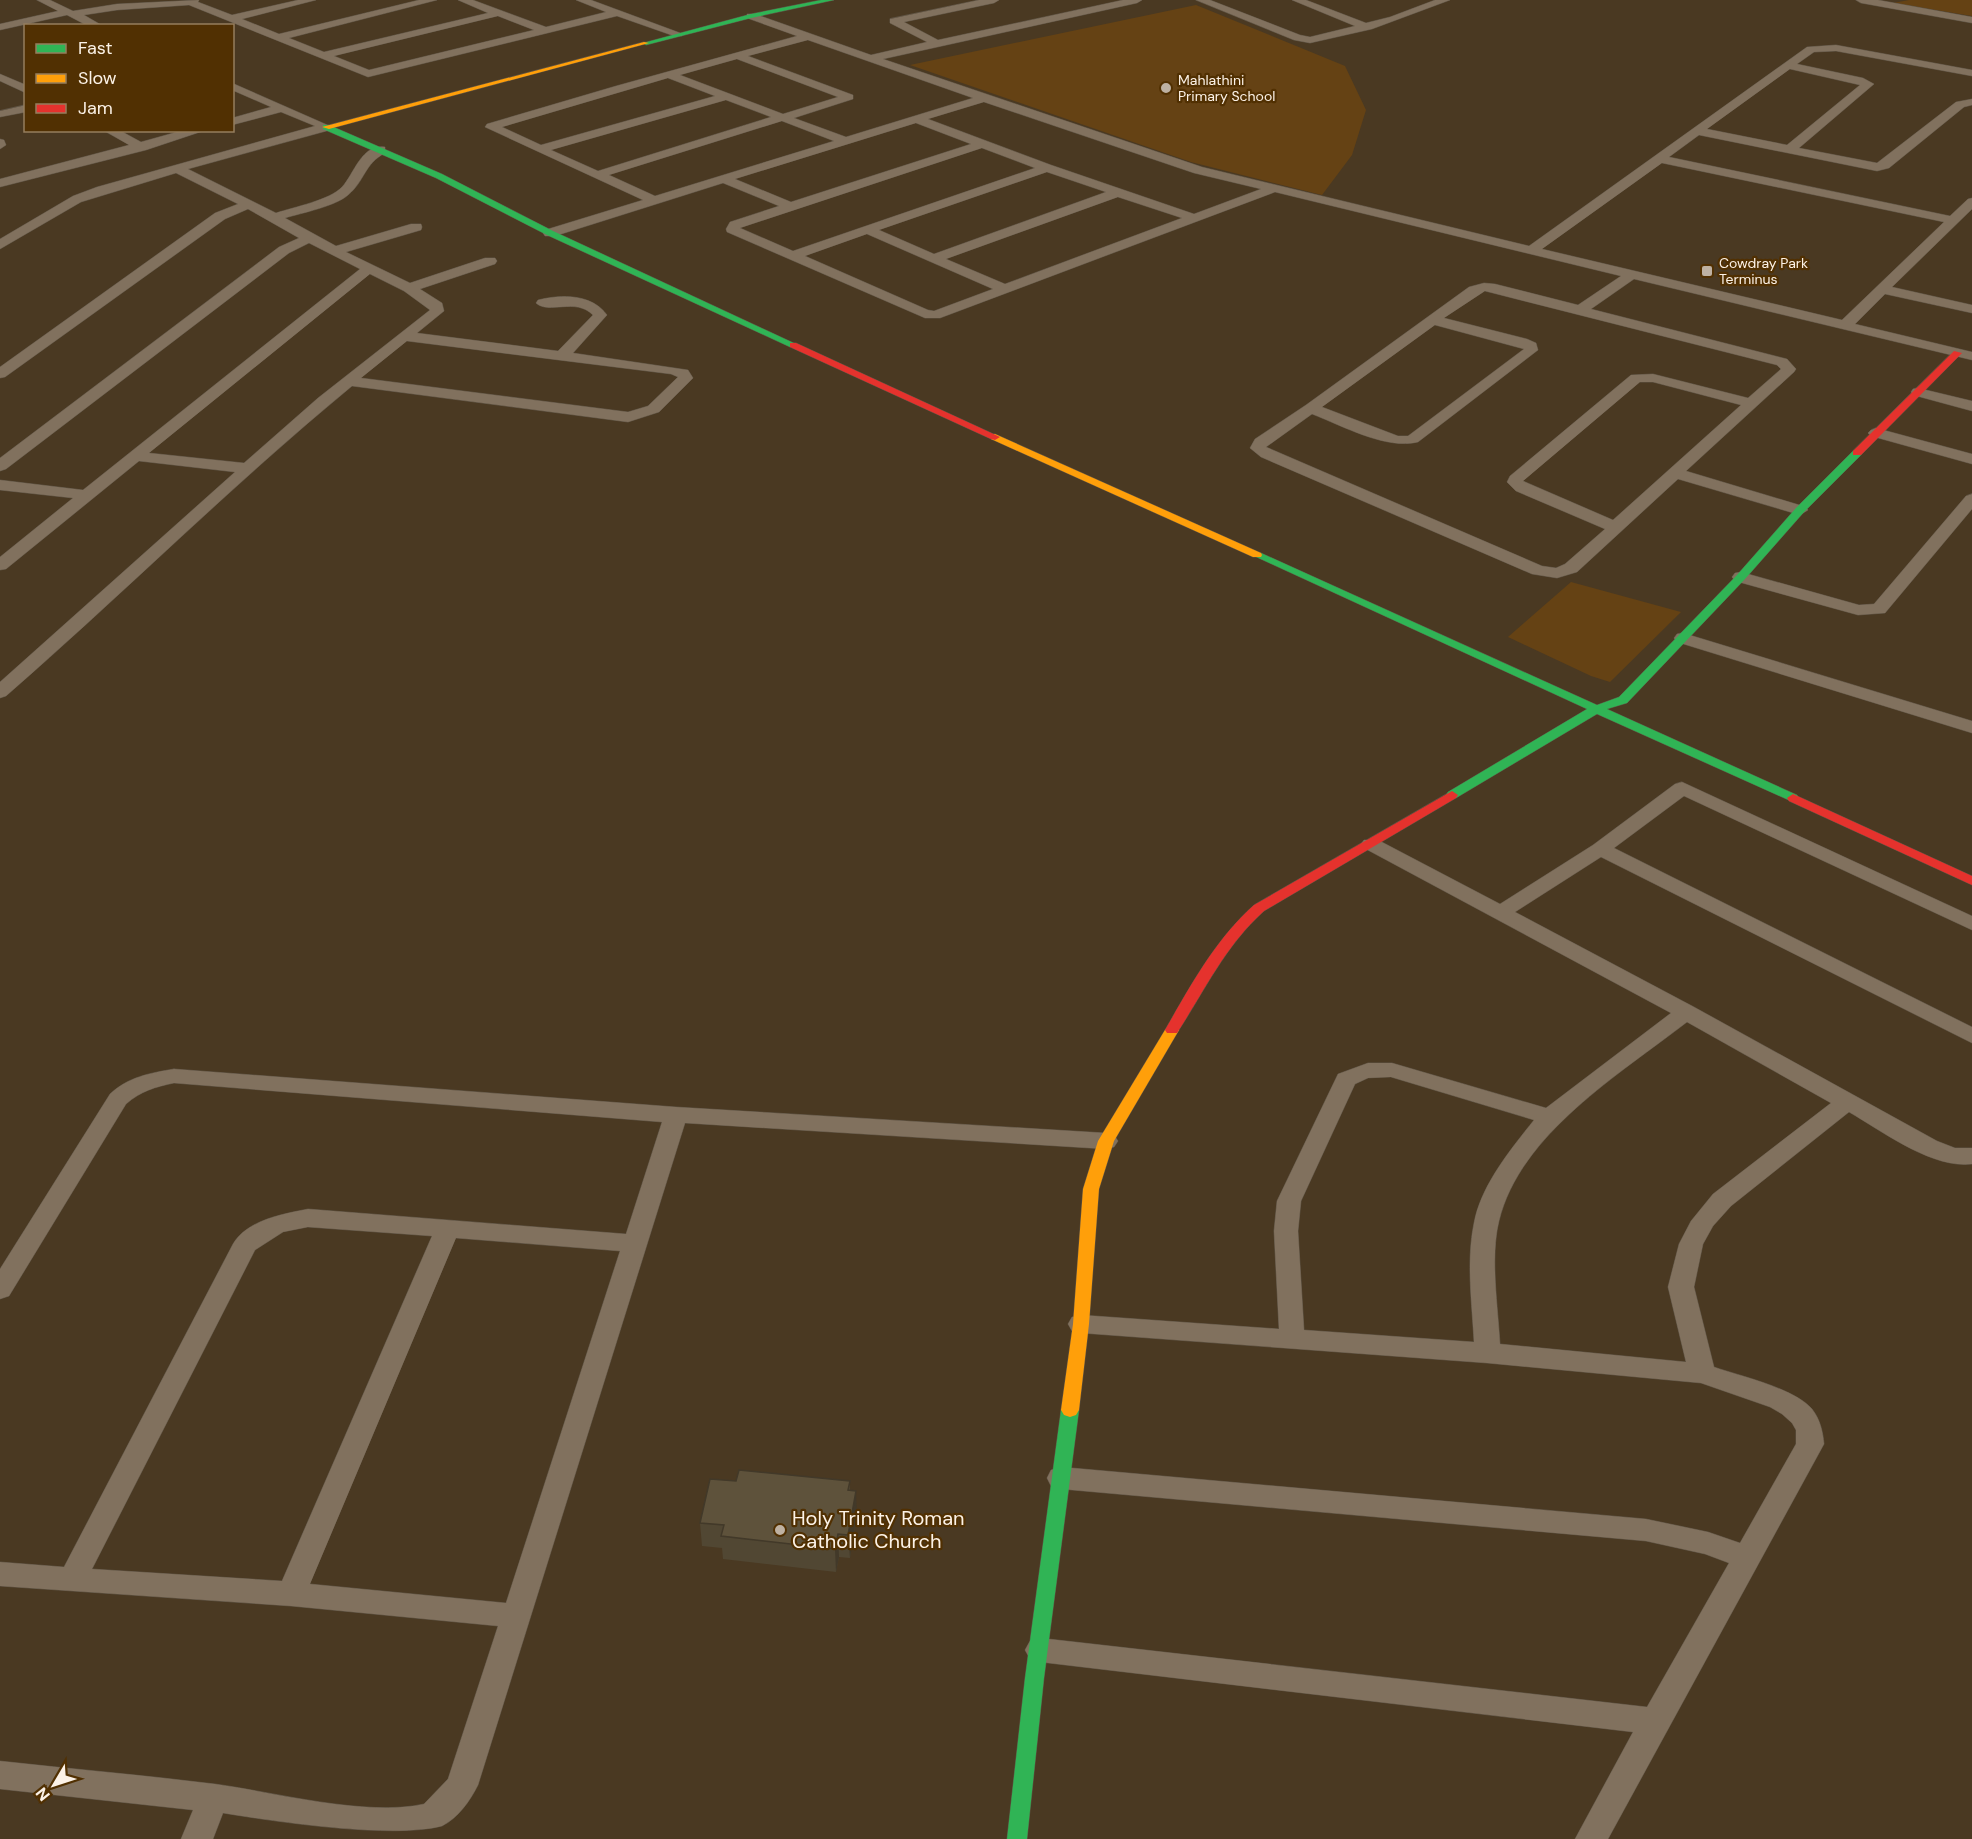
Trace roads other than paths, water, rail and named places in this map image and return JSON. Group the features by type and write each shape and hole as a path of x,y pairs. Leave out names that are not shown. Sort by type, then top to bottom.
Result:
{"street":[{"path":"42,0 94,24"},
{"path":"230,19 311,0"},
{"path":"277,38 432,0"},
{"path":"463,0 547,31"},
{"path":"581,0 678,34"},
{"path":"0,245 76,199 101,190 326,127 678,34 831,0"},
{"path":"934,42 894,21 994,0"},
{"path":"870,57 1137,0"},
{"path":"1201,0 1305,39 1315,39 1368,27 1445,0"},
{"path":"1297,0 1368,27"},
{"path":"1861,0 1972,20"},
{"path":"0,27 70,13 192,1 230,19 368,74 617,13"},
{"path":"1406,3 1422,9"},
{"path":"322,56 499,13"},
{"path":"751,16 1181,166 1972,357"},
{"path":"653,200 491,127 809,36"},
{"path":"1532,250 1662,159 1811,49 1827,47 1972,73"},
{"path":"597,175 849,97 738,56"},
{"path":"1788,151 1868,84 1859,80 1790,66"},
{"path":"669,75 846,141"},
{"path":"0,77 24,89"},
{"path":"234,87 439,176 550,233 1972,881"},
{"path":"540,149 725,97"},
{"path":"550,233 984,98"},
{"path":"1697,131 1869,167 1883,166 1960,104 1972,102"},
{"path":"0,114 24,108"},
{"path":"234,121 281,108"},
{"path":"916,119 1116,193 1192,218"},
{"path":"113,132 142,147"},
{"path":"0,183 193,132"},
{"path":"981,144 735,225 732,229 924,314 944,313 1003,288 1272,189"},
{"path":"275,217 345,193 365,157 381,150"},
{"path":"1662,159 1952,220"},
{"path":"792,256 1047,168"},
{"path":"0,692 246,468 403,336 437,312 437,306 408,288 309,238 275,217 178,169"},
{"path":"724,178 791,207"},
{"path":"935,258 1116,193"},
{"path":"1845,325 1972,202"},
{"path":"0,374 220,216 249,204"},
{"path":"334,250 416,226"},
{"path":"868,230 1003,288"},
{"path":"0,466 284,250 309,238"},
{"path":"408,288 490,261"},
{"path":"0,565 369,268"},
{"path":"1580,309 1631,274"},
{"path":"1484,287 1495,288 1580,309 1782,362 1790,369 1566,571 1557,573 1538,570 1267,454 1258,448 1260,442 1311,408 1474,290 1484,287"},
{"path":"1882,289 1972,309"},
{"path":"543,303 577,301 597,310 600,315 562,355"},
{"path":"1311,408 1395,440 1413,439 1531,350 1531,346 1522,342 1434,320"},
{"path":"351,381 628,417 641,416 652,411 686,378 683,373 671,370 403,336"},
{"path":"1017,1839 1027,1726 1040,1650 1080,1324 1091,1189 1106,1141 1224,944 1242,922 1259,908 1371,844 1596,709 1623,700 1741,578 1800,510 1957,353"},
{"path":"1615,527 1522,488 1515,482 1516,478 1636,378 1653,378 1750,403"},
{"path":"1918,392 1972,406"},
{"path":"1876,433 1972,459"},
{"path":"133,456 246,468"},
{"path":"1675,473 1800,510"},
{"path":"0,485 86,495"},
{"path":"1741,578 1858,610 1879,609 1972,499"},
{"path":"1683,638 1972,727"},
{"path":"1500,913 1600,849 1682,788 1972,924"},
{"path":"1371,844 1686,1012 1929,1147 1955,1157 1972,1156"},
{"path":"1600,849 1972,1036"},
{"path":"1487,1353 1483,1257 1486,1222 1497,1192 1526,1146 1550,1117 1686,1012"},
{"path":"1292,1338 1286,1231 1289,1201 1346,1079 1358,1072 1392,1070 1550,1117"},
{"path":"0,1290 118,1099 128,1088 139,1083 174,1076 676,1115 1106,1141"},
{"path":"1702,1372 1681,1287 1691,1244 1703,1221 1722,1200 1847,1102"},
{"path":"0,1775 213,1798 383,1822 429,1818 450,1803 462,1785 676,1115"},
{"path":"73,1577 245,1244 260,1231 308,1218 634,1243"},
{"path":"291,1594 447,1229"},
{"path":"1080,1324 1487,1353 1702,1372 1779,1400 1802,1416 1809,1430 1810,1444 1748,1558 1653,1721 1591,1839"},
{"path":"1061,1479 1646,1530 1708,1543 1748,1558"},
{"path":"0,1574 73,1577 291,1594 515,1616"},
{"path":"1040,1650 1653,1721"},
{"path":"197,1839 213,1798"}],"place":[{"name":"Mahlathini Primary School","path":"1166,88"},
{"name":"Cowdray Park Terminus","path":"1707,271"},
{"name":"Holy Trinity Roman Catholic Church","path":"780,1530"}]}
